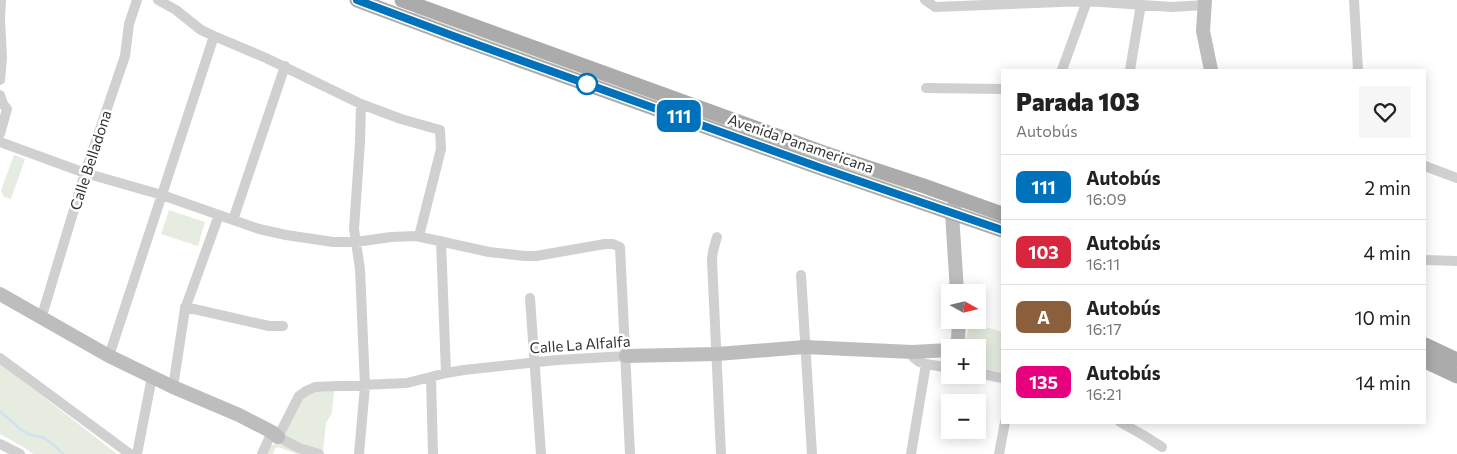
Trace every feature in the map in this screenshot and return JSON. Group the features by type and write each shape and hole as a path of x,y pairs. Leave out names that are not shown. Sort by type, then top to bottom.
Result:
{"main road":[{"name":"Avenida Panamericana","path":"357,0 821,168 1001,230"},
{"name":"Avenida Panamericana","path":"408,1 824,153 1001,214"},
{"path":"1426,345 1457,360"},
{"path":"1426,362 1457,376"}],"street":[{"path":"0,80 2,59 1,0"},
{"name":"Calle Belladona","path":"42,319 85,172 125,56 129,24 137,0"},
{"path":"158,0 176,10 201,30 285,66 361,104 401,119 440,130 441,148 419,236"},
{"path":"925,0 935,7 1087,0 1172,7 1205,2 1203,31 1211,69"},
{"path":"1062,69 1087,0"},
{"path":"1354,0 1358,69"},
{"path":"405,18 408,1"},
{"path":"1130,69 1141,4"},
{"path":"109,356 214,36"},
{"path":"233,220 285,66"},
{"path":"926,88 1001,89"},
{"path":"0,95 7,108 0,134"},
{"path":"359,454 365,386 360,269 354,216 361,104"},
{"path":"0,142 85,172 162,195 233,220 286,235 333,242 356,242 391,237 419,236 489,252 525,256 614,244 620,247 630,454"},
{"path":"1426,166 1457,178"},
{"path":"919,201 924,186"},
{"path":"956,284 952,213 957,198"},
{"path":"173,387 185,307 219,215"},
{"path":"717,237 712,260 721,454"},
{"path":"441,241 446,373"},
{"path":"1426,260 1457,261"},
{"path":"801,275 812,454"},
{"path":"0,294 109,356 173,387 239,415 299,448 318,454"},
{"path":"530,298 542,454"},
{"path":"185,307 269,326 283,326"},
{"name":"Calle La Alfalfa","path":"275,434 299,396 315,387 407,383 446,373 535,363 626,356 717,354 805,347 912,352 941,349"},
{"path":"912,352 913,357 919,362 941,366"},
{"path":"0,358 130,454"},
{"path":"911,454 926,364"},
{"path":"986,375 1001,378"},
{"path":"137,454 152,377"},
{"path":"431,378 433,454"},
{"path":"999,454 1005,424"},
{"path":"1124,424 1162,447"},
{"path":"262,454 275,434"},
{"path":"0,444 20,454"}],"shaded area":[{"path":"415,12 907,186 905,190 413,17"},
{"path":"14,155 25,159 11,199 4,197 1,190"},
{"path":"169,210 205,222 198,246 161,234"},
{"path":"986,327 1001,332 1001,372 986,369 986,339 966,339 968,329 986,329"},
{"path":"0,363 117,454 33,454 0,434"},
{"path":"334,391 332,413 326,423 323,451 305,446 286,437 284,433 301,398 311,392"},
{"path":"274,444 280,444 309,454 297,454 278,447 275,448 273,454 266,454 268,449"}],"waterway":[{"path":"0,411 20,429 29,434 44,438 63,454"}],"bus line":[{"name":"111","path":"357,0 821,168 1001,230"}]}
